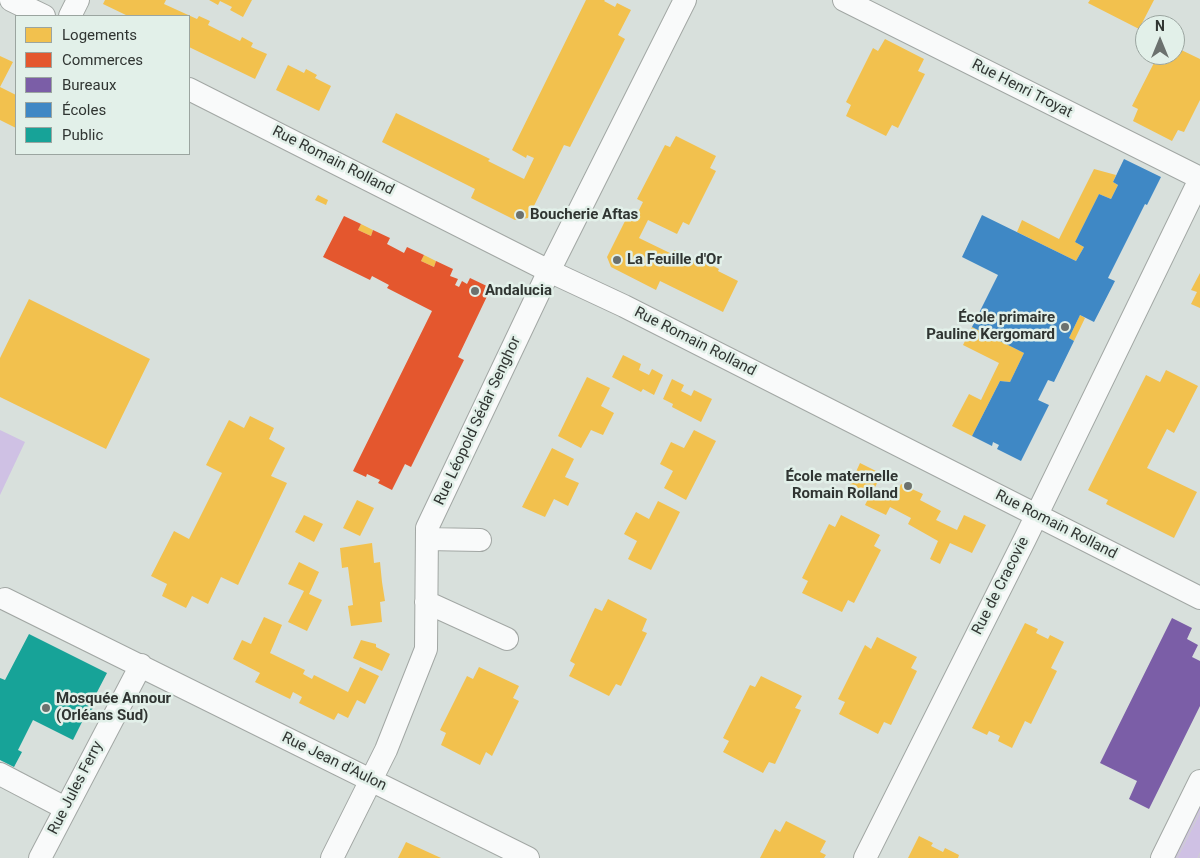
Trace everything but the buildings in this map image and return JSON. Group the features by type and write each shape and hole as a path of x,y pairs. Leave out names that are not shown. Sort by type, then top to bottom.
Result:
{"street":[{"path":"11,0 42,15"},
{"path":"70,15 78,0"},
{"name":"Rue Léopold Sédar Senghor","path":"332,858 386,750 426,649 427,528 549,271 685,0"},
{"name":"Rue Henri Troyat","path":"844,0 1200,179"},
{"name":"Rue Romain Rolland","path":"190,90 549,271 624,306 1200,598"},
{"name":"Rue de Cracovie","path":"865,858 1037,515 1193,212 1200,179"},
{"path":"427,539 480,540"},
{"name":"Rue Jean d'Aulon","path":"5,599 528,858"},
{"path":"426,602 507,639"},
{"name":"Rue Jules Ferry","path":"40,858 141,665"},
{"path":"0,774 66,808"},
{"path":"1162,858 1200,781"}],"shaded area":[{"path":"0,430 25,442 0,495"},
{"path":"1200,800 1200,858 1171,858"}],"tram line":[{"path":"1177,858 1200,812"},
{"path":"1198,858 1200,853"}],"place":[{"name":"Boucherie Aftas","path":"520,215"},
{"name":"La Feuille d'Or","path":"617,260"},
{"name":"Andalucia","path":"475,291"},
{"name":"École primaire Pauline Kergomard","path":"1065,327"},
{"name":"École maternelle Romain Rolland","path":"908,486"},
{"name":"Mosquée Annour (Orléans Sud)","path":"46,708"}]}
